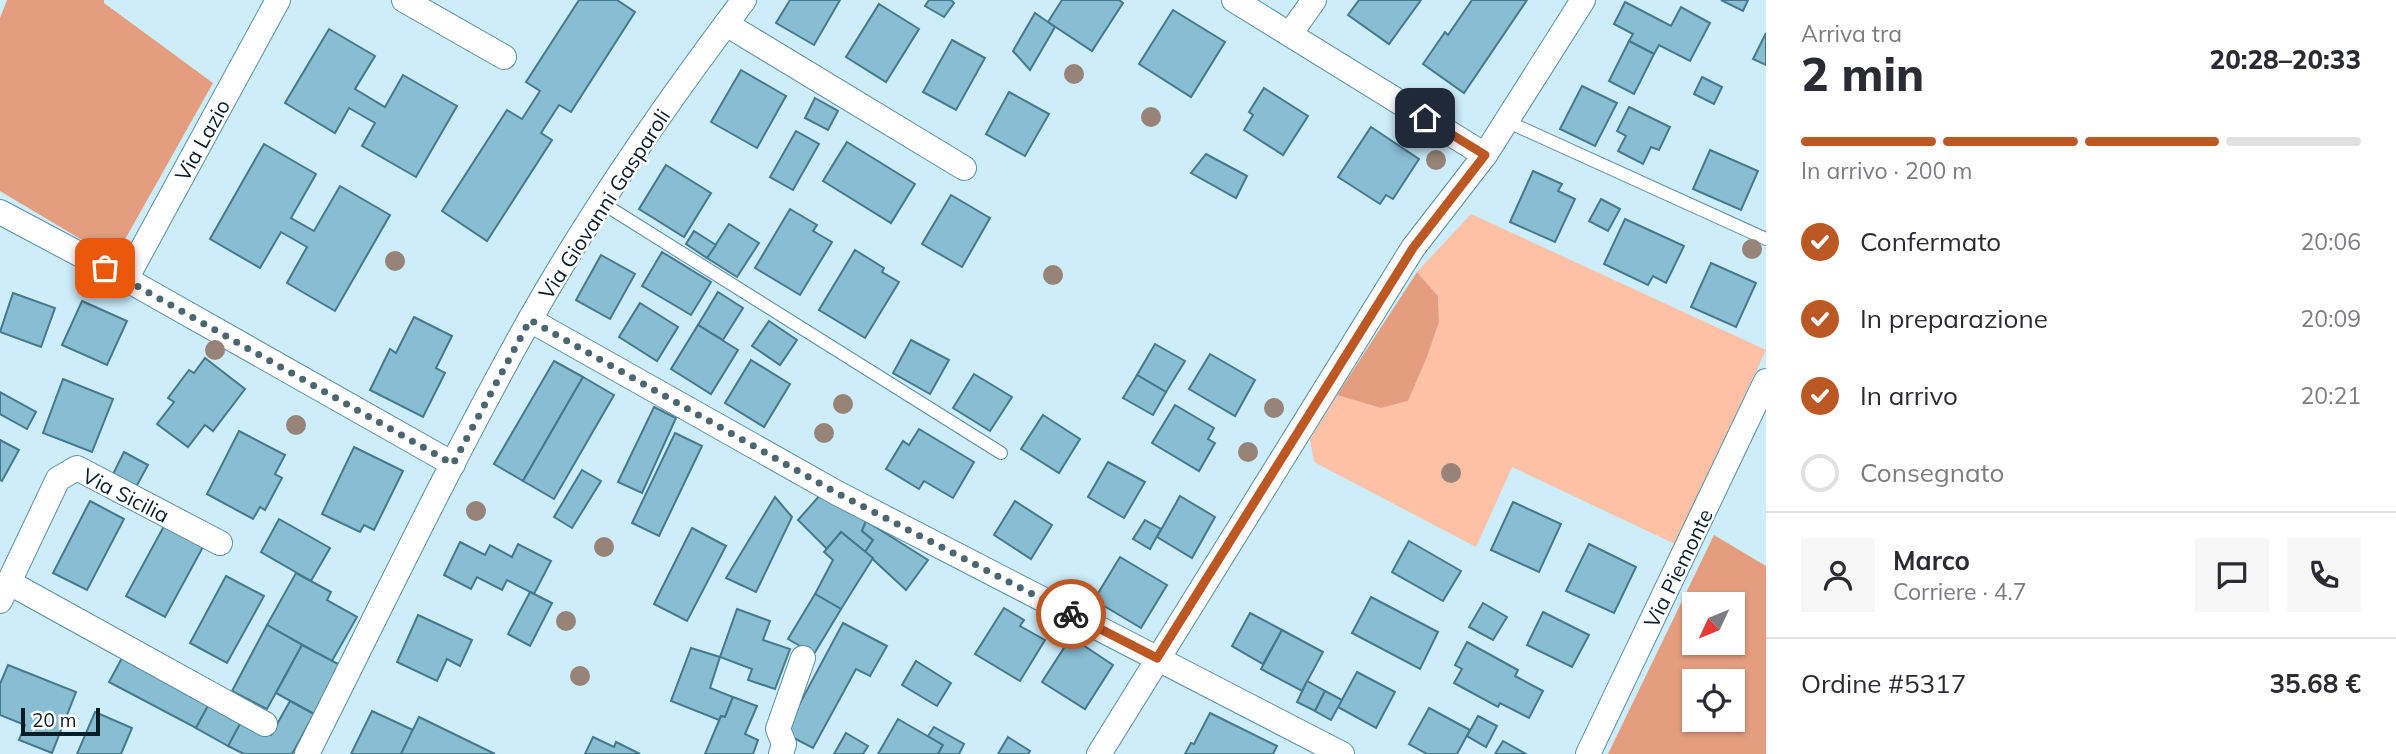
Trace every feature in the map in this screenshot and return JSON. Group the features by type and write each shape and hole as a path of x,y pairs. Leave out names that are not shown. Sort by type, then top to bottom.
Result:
{"street":[{"name":"Via Lazio","path":"125,279 278,0"},
{"path":"404,0 505,57"},
{"name":"Via Giovanni Gasparoli","path":"307,754 453,464 530,320 642,138 744,0"},
{"path":"1234,0 1485,155"},
{"path":"1290,34 1314,0"},
{"path":"1099,754 1413,248 1485,155 1583,0"},
{"path":"726,24 964,168"},
{"path":"0,212 125,279 453,464"},
{"path":"530,320 837,493 1342,754"},
{"name":"Via Piemonte","path":"1588,754 1766,381"},
{"name":"Via Sicilia","path":"220,543 77,468 58,479 4,591 265,724"},
{"path":"789,751 778,729 803,658"}],"lane":[{"path":"1506,121 1766,239"},
{"path":"602,203 1001,453"}],"shaded area":[{"path":"7,0 104,0 104,3 213,83 114,259 0,191 0,18"},
{"path":"1471,214 1766,350 1675,544 1512,467 1476,547 1314,462 1310,439 1337,395 1381,408 1408,401 1439,322 1438,296 1417,272"},
{"path":"1417,272 1438,296 1439,322 1408,401 1381,408 1337,395"},
{"path":"1714,535 1766,566 1766,754 1608,754 1682,601 1682,655 1745,655 1745,592 1686,592"}],"building":[{"path":"579,0 617,0 635,12 571,112 559,105 541,133 552,140 487,241 442,211 507,110 522,119 540,91 526,82"},
{"path":"790,0 840,0 814,45 776,23"},
{"path":"929,0 951,0 954,3 944,17 925,6"},
{"path":"1062,0 1119,0 1123,3 1092,51 1048,22"},
{"path":"1359,0 1421,0 1389,44 1348,15"},
{"path":"1472,0 1527,0 1464,93 1423,64 1445,32 1448,35"},
{"path":"1721,0 1748,0 1743,11"},
{"path":"1625,2 1671,26 1681,7 1710,23 1690,61 1659,45 1654,54 1629,41 1633,34 1614,24"},
{"path":"879,4 919,29 886,82 846,57"},
{"path":"1173,10 1225,42 1191,97 1139,64"},
{"path":"1035,13 1055,27 1030,70 1013,51"},
{"path":"329,29 375,56 355,89 385,107 403,75 457,106 416,177 362,146 375,123 349,108 335,133 285,103"},
{"path":"1766,33 1766,65 1753,59"},
{"path":"952,40 985,58 956,110 923,92"},
{"path":"1629,41 1654,54 1634,94 1609,81"},
{"path":"741,70 786,96 757,148 711,122"},
{"path":"1702,77 1722,87 1714,104 1694,94"},
{"path":"1582,86 1617,103 1595,146 1560,129"},
{"path":"1264,88 1308,116 1283,155 1244,130 1253,115 1249,112"},
{"path":"1009,92 1049,114 1025,156 986,134"},
{"path":"815,98 838,111 828,130 805,118"},
{"path":"1629,107 1670,127 1659,150 1651,147 1643,164 1618,151 1626,136 1617,131"},
{"path":"1371,127 1419,159 1393,199 1386,195 1380,204 1338,177"},
{"path":"796,131 819,144 793,190 770,177"},
{"path":"847,142 915,184 891,223 823,181"},
{"path":"264,144 316,174 291,218 314,231 340,186 390,215 335,311 287,283 307,247 281,232 260,268 210,239"},
{"path":"1710,150 1758,171 1741,210 1693,189"},
{"path":"1206,154 1247,176 1236,198 1191,173"},
{"path":"666,165 711,193 684,237 639,209"},
{"path":"1533,171 1562,184 1558,191 1575,199 1555,242 1510,222"},
{"path":"951,195 990,218 962,267 922,244"},
{"path":"1601,199 1620,209 1608,231 1589,221"},
{"path":"790,209 817,225 813,231 832,242 800,295 755,268"},
{"path":"1625,219 1684,246 1666,283 1653,276 1648,285 1604,264"},
{"path":"729,224 759,243 737,277 707,258"},
{"path":"694,231 716,245 707,258 686,244"},
{"path":"855,250 884,268 882,272 899,282 865,338 819,310"},
{"path":"662,252 711,282 691,315 642,286"},
{"path":"601,255 635,274 610,319 576,300"},
{"path":"1711,263 1756,283 1736,327 1691,307"},
{"path":"718,292 743,308 723,340 698,325"},
{"path":"13,293 55,308 41,347 0,332"},
{"path":"82,301 127,321 107,365 62,345"},
{"path":"640,303 678,327 657,361 619,337"},
{"path":"414,317 452,336 436,368 445,373 423,417 370,390 390,349 396,353"},
{"path":"769,321 797,340 780,365 752,346"},
{"path":"698,325 738,350 711,394 671,369"},
{"path":"911,340 949,360 930,394 893,373"},
{"path":"1155,344 1185,361 1166,392 1137,375"},
{"path":"1210,354 1255,380 1235,416 1189,389"},
{"path":"205,358 245,389 213,431 205,425 188,447 157,424 174,402 168,398 189,370 194,373"},
{"path":"751,360 790,384 764,427 725,403"},
{"path":"554,361 583,377 523,481 494,464"},
{"path":"974,374 1012,397 990,431 953,408"},
{"path":"1137,375 1166,392 1153,415 1123,398"},
{"path":"583,377 614,395 554,499 523,481"},
{"path":"63,379 113,399 92,452 43,433"},
{"path":"0,392 36,412 27,429 0,414"},
{"path":"1175,405 1214,428 1208,439 1215,443 1199,471 1152,443"},
{"path":"654,407 676,418 642,493 618,482"},
{"path":"1043,415 1080,439 1059,473 1021,449"},
{"path":"919,429 974,462 953,498 924,481 919,489 886,469 903,441 909,445"},
{"path":"239,431 285,455 275,474 282,478 265,510 260,507 253,519 207,494"},
{"path":"675,433 702,446 659,536 632,523"},
{"path":"0,440 19,450 2,481 0,480"},
{"path":"354,447 403,471 374,530 364,525 360,532 322,514"},
{"path":"124,452 148,465 135,489 112,476"},
{"path":"1108,462 1145,482 1124,518 1088,497"},
{"path":"582,470 601,481 572,528 554,517"},
{"path":"821,494 866,521 862,531 873,540 865,552 841,532 827,549 798,520"},
{"path":"1180,496 1215,517 1192,558 1157,537"},
{"path":"775,497 792,517 756,592 726,578"},
{"path":"90,501 124,519 87,590 53,573"},
{"path":"1015,501 1052,525 1031,559 994,535"},
{"path":"1513,502 1561,524 1539,572 1491,550"},
{"path":"279,519 330,548 311,581 261,552"},
{"path":"1145,520 1161,529 1150,549 1133,539"},
{"path":"866,521 928,560 906,590 865,552 873,540 862,531"},
{"path":"164,526 203,547 165,617 126,596"},
{"path":"692,528 726,546 687,621 654,604"},
{"path":"841,532 873,558 841,609 815,594 833,560 824,552"},
{"path":"1409,541 1461,571 1443,601 1392,572"},
{"path":"460,542 485,555 490,545 512,557 518,544 551,561 534,594 507,580 502,590 477,577 471,589 444,575"},
{"path":"1589,544 1636,567 1614,613 1566,591"},
{"path":"1120,557 1167,585 1141,628 1094,600"},
{"path":"296,573 331,592 327,600 357,617 332,661 267,625"},
{"path":"226,576 264,596 227,663 190,643"},
{"path":"530,592 552,603 530,646 508,634"},
{"path":"815,594 841,609 814,654 788,639"},
{"path":"1371,597 1438,632 1420,669 1352,633"},
{"path":"1483,603 1507,617 1493,640 1469,627"},
{"path":"1004,608 1024,620 1020,626 1045,640 1020,681 975,654"},
{"path":"737,609 770,621 763,640 790,649 775,689 748,680 752,669 720,657"},
{"path":"1543,612 1589,635 1572,667 1527,645"},
{"path":"1250,613 1282,630 1263,664 1232,646"},
{"path":"418,615 472,640 460,666 447,659 437,681 397,662"},
{"path":"843,623 887,646 870,676 856,669 813,748 784,733"},
{"path":"267,625 302,645 267,709 232,691"},
{"path":"1282,630 1323,652 1302,691 1261,669"},
{"path":"1071,637 1113,665 1085,709 1042,682"},
{"path":"1467,642 1518,670 1515,676 1543,691 1529,718 1500,703 1498,707 1454,683 1462,669 1455,665"},
{"path":"302,645 340,665 314,714 276,693"},
{"path":"691,648 720,657 710,688 733,697 725,717 721,716 719,720 671,701"},
{"path":"123,656 210,702 196,728 109,682"},
{"path":"916,661 951,683 937,706 902,685"},
{"path":"8,665 76,692 52,753 19,740 25,725 0,715 0,684"},
{"path":"1357,672 1395,692 1376,728 1338,707"},
{"path":"1307,681 1325,691 1315,711 1297,702"},
{"path":"1325,691 1342,700 1331,720 1315,711"},
{"path":"733,697 757,706 745,734 758,740 753,754 705,754 721,716 725,717"},
{"path":"290,701 314,714 292,754 244,754 228,746 242,720 271,735"},
{"path":"210,702 242,720 228,746 196,728"},
{"path":"1429,708 1470,730 1457,754 1427,754 1409,744"},
{"path":"372,711 413,730 401,754 351,754"},
{"path":"95,712 132,728 121,754 77,754"},
{"path":"1210,713 1277,746 1273,754 1185,754 1191,743 1194,744"},
{"path":"1478,716 1497,726 1486,747 1467,736"},
{"path":"419,717 495,754 401,754"},
{"path":"898,719 943,745 938,754 878,754"},
{"path":"934,727 964,744 959,754 938,754 943,745 928,736"},
{"path":"846,733 868,746 863,754 834,754"},
{"path":"593,737 614,747 616,742 640,754 585,754"},
{"path":"1008,737 1030,751 1028,754 998,754"},
{"path":"1503,741 1526,754 1495,754"}],"way so far":[{"path":"105,268 453,464 530,320 837,493 1071,614"}],"route":[{"path":"1071,614 1157,658 1413,248 1485,155 1425,118"}]}
